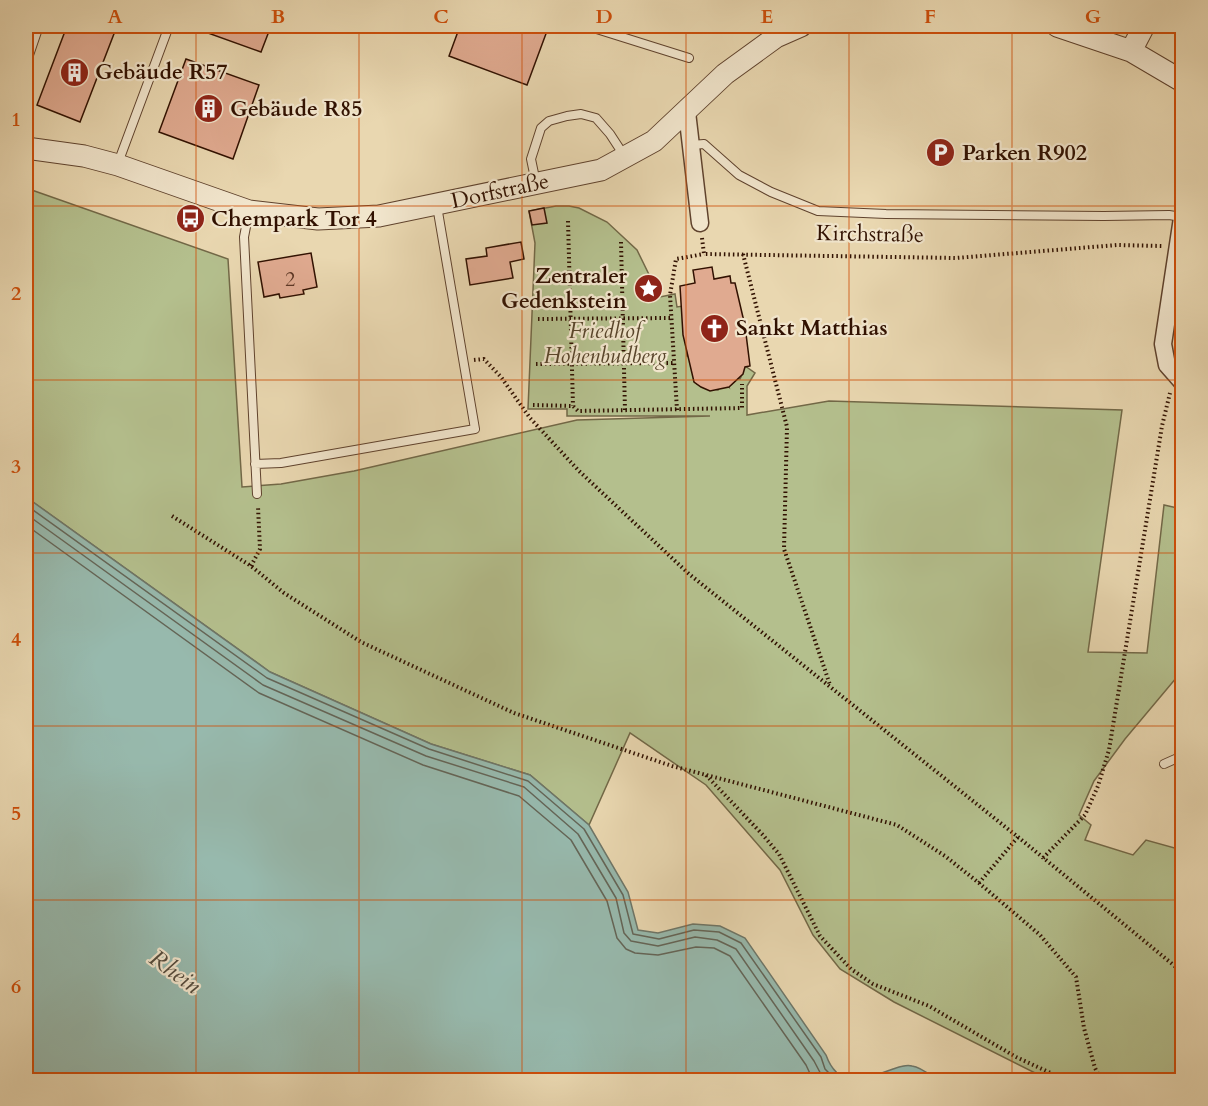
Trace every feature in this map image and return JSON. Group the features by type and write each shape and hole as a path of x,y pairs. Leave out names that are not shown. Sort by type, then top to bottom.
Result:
{"street":[{"name":"Dorfstraße","path":"26,148 84,156 118,165 249,211 318,219 379,216 601,170 654,141 725,74 776,37 801,26"},
{"path":"1057,26 1131,51 1182,81"},
{"path":"1131,51 1144,26"},
{"path":"687,112 700,223"},
{"path":"1182,217 1163,344 1167,365 1182,381"}],"lane":[{"path":"26,64 39,26"},
{"path":"118,165 168,26"},
{"path":"587,26 689,58"},
{"path":"537,184 531,159 542,128 549,121 581,114 596,118 610,134 625,158"},
{"path":"692,145 704,144 739,175 771,192 818,211 874,214 1169,215 1182,217"},
{"path":"255,464 281,463 475,429 437,204"},
{"path":"249,211 244,237 257,494"},
{"path":"1164,764 1182,756"}],"path":[{"path":"568,221 573,406"},
{"path":"700,223 704,254"},
{"path":"621,242 624,411"},
{"name":"Kirchstraße","path":"671,318 670,295 676,259 704,254 956,258 1117,244 1178,249"},
{"path":"743,254 787,427 784,549 830,686"},
{"path":"538,319 671,318 677,410"},
{"path":"463,361 484,359 501,377 530,418 579,471 689,574 1018,837 1182,972"},
{"path":"536,364 674,363"},
{"path":"1043,858 1084,815 1098,786 1109,750 1162,426 1169,394 1182,381"},
{"path":"533,405 573,406 578,411 742,408 742,384"},
{"path":"251,566 260,549 257,494"},
{"path":"172,516 251,566 284,593 361,642 514,713 672,766 897,825 945,856 980,883 1040,935 1076,977 1084,1028 1095,1068 1101,1080"},
{"path":"706,775 747,817 778,854 820,936 851,969 873,984 929,1006 1016,1057 1066,1080"},
{"path":"980,883 1018,837"}],"green space":[{"name":"Friedhof Hohenbudberg","path":"26,188 228,259 242,487 281,484 354,471 577,420 710,416 567,416 567,409 528,409 535,243 529,211 556,206 579,208 607,222 637,250 660,297 675,294 677,307 683,306 687,356 691,358 697,384 718,390 719,386 726,384 729,387 728,383 735,378 740,379 741,377 737,376 745,366 755,373 747,386 747,415 829,401 1122,410 1088,652 1147,653 1164,505 1182,509 1182,671 1125,739 1094,781 1079,815 1091,825 1085,840 1133,855 1146,840 1182,850 1182,1080 1049,1080 894,1002 840,969 813,935 780,870 706,785 630,733 589,825 530,775 431,744 270,672 26,497"}],"water":[{"name":"Rhein","path":"26,497 270,672 431,744 530,775 589,825 628,892 638,930 658,933 693,924 720,926 745,938 838,1074 846,1078 863,1078 910,1065 937,1080 26,1080"}],"building":[{"name":"Gebäude R57","path":"67,26 117,26 80,122 37,105"},
{"path":"194,26 271,26 261,52 194,28"},
{"path":"460,26 533,26 547,31 527,85 449,56"},
{"name":"Gebäude R85","path":"186,59 259,85 233,159 159,132"},
{"path":"544,208 547,223 532,225 529,211"},
{"path":"521,242 524,259 510,262 513,278 470,285 466,259 487,256 486,248"},
{"path":"311,253 317,287 303,290 304,294 280,298 279,294 264,297 258,262"},
{"name":"Sankt Matthias","path":"712,267 714,279 730,276 731,283 735,283 745,326 750,366 745,367 743,374 729,387 710,391 694,382 683,335 680,286 695,283 693,270"}],"place":[{"name":"Gebäude R57","path":"74,72"},
{"name":"Gebäude R85","path":"209,109"},
{"name":"Parken R902","path":"941,153"},
{"name":"Chempark Tor 4","path":"190,219"},
{"name":"Zentraler Gedenkstein","path":"648,289"},
{"name":"Sankt Matthias","path":"715,328"}]}
